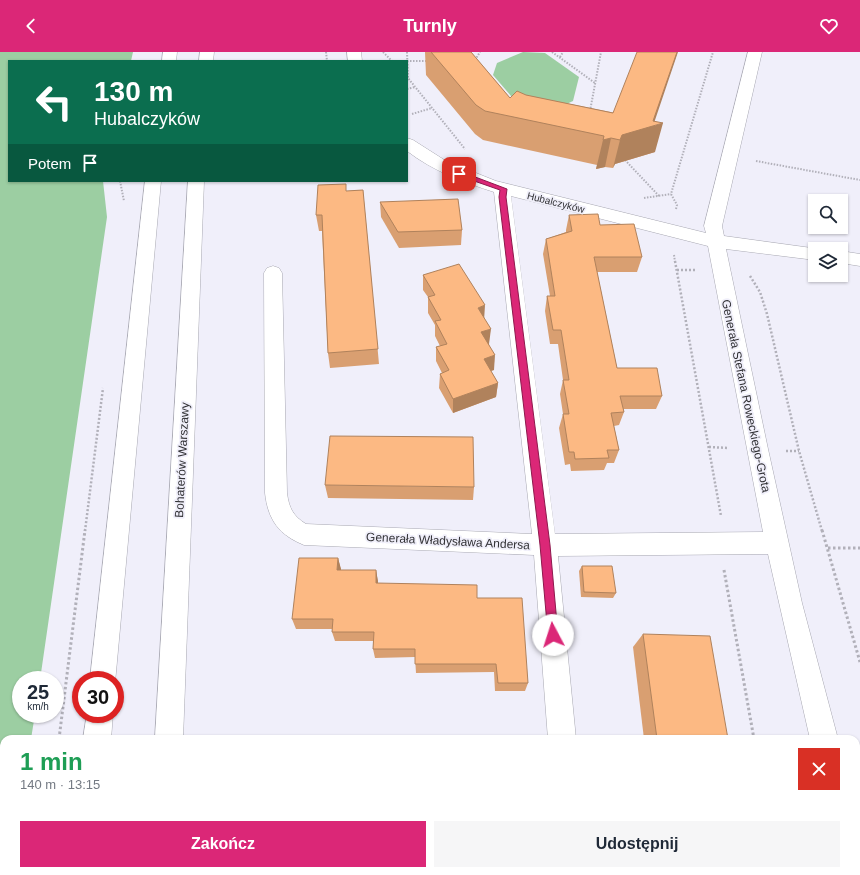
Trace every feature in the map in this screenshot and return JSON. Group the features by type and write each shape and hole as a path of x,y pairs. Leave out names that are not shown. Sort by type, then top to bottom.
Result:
{"street":[{"name":"Generała Stefana Roweckiego-Grota","path":"755,52 713,226 714,241 777,543 823,735"},
{"name":"Hubalczyków","path":"408,144 445,168 473,180 503,189 714,241 808,253"},
{"path":"104,671 153,182"},
{"name":"Bohaterów Warszawy","path":"169,735 196,182"},
{"path":"503,189 502,197 545,545 562,735"},
{"path":"848,258 860,260"},
{"name":"Generała Władysława Andersa","path":"273,272 277,509 289,527 304,534 545,545 777,543"},
{"path":"97,735 99,723"}],"path":[{"path":"383,52 391,60"},
{"path":"468,60 475,60 480,52"},
{"path":"552,52 595,83"},
{"path":"560,58 563,52"},
{"path":"590,113 601,52"},
{"path":"713,52 671,194 677,205 671,230 723,530 720,544 753,735"},
{"path":"408,62 426,61"},
{"path":"408,77 468,153"},
{"path":"408,89 415,87"},
{"path":"412,114 432,108"},
{"path":"754,169 757,154"},
{"path":"626,160 660,196"},
{"path":"756,161 860,180"},
{"path":"120,182 126,208"},
{"path":"640,197 647,199 671,194"},
{"path":"742,244 747,271 760,292 767,314 799,451 860,662"},
{"path":"60,735 103,387"},
{"path":"828,548 860,548"}],"green space":[{"path":"0,52 133,52 131,60 8,60 8,182 103,182 107,217 41,671 12,671 12,723 34,723 32,735 0,735"},
{"path":"523,52 545,53 579,77 573,101 560,107 517,103 493,75 497,63"}],"building":[{"path":"431,52 471,52 510,98 517,91 526,95 613,113 637,52 677,52 653,121 663,123 622,135 620,140 611,138 603,140 604,136 485,111 476,105"},
{"path":"346,184 346,191 363,190 378,349 328,353 322,215 316,215 318,185"},
{"path":"458,199 462,230 398,232 380,202"},
{"path":"598,214 600,225 634,224 642,257 594,257 617,368 657,368 662,396 620,396 624,412 611,413 619,450 607,450 609,458 575,459 574,452 569,452 563,414 569,414 563,380 569,380 561,330 553,330 547,296 555,296 546,239 572,231 569,215"},
{"path":"459,264 485,305 478,308 491,329 481,332 495,355 484,359 498,383 453,399 440,374 449,370 436,347 447,344 435,321 441,320 428,297 435,295 423,275"},
{"path":"330,436 473,437 474,487 325,485"},
{"path":"299,558 338,558 337,570 376,570 376,583 477,585 477,598 522,598 528,683 498,683 496,664 415,664 415,649 373,649 374,632 332,632 333,619 292,619"},
{"path":"582,566 612,566 616,593 584,592"},
{"path":"643,634 710,636 727,735 656,735"}],"route":[{"path":"459,174 503,189 502,197 545,545 553,635"}]}
